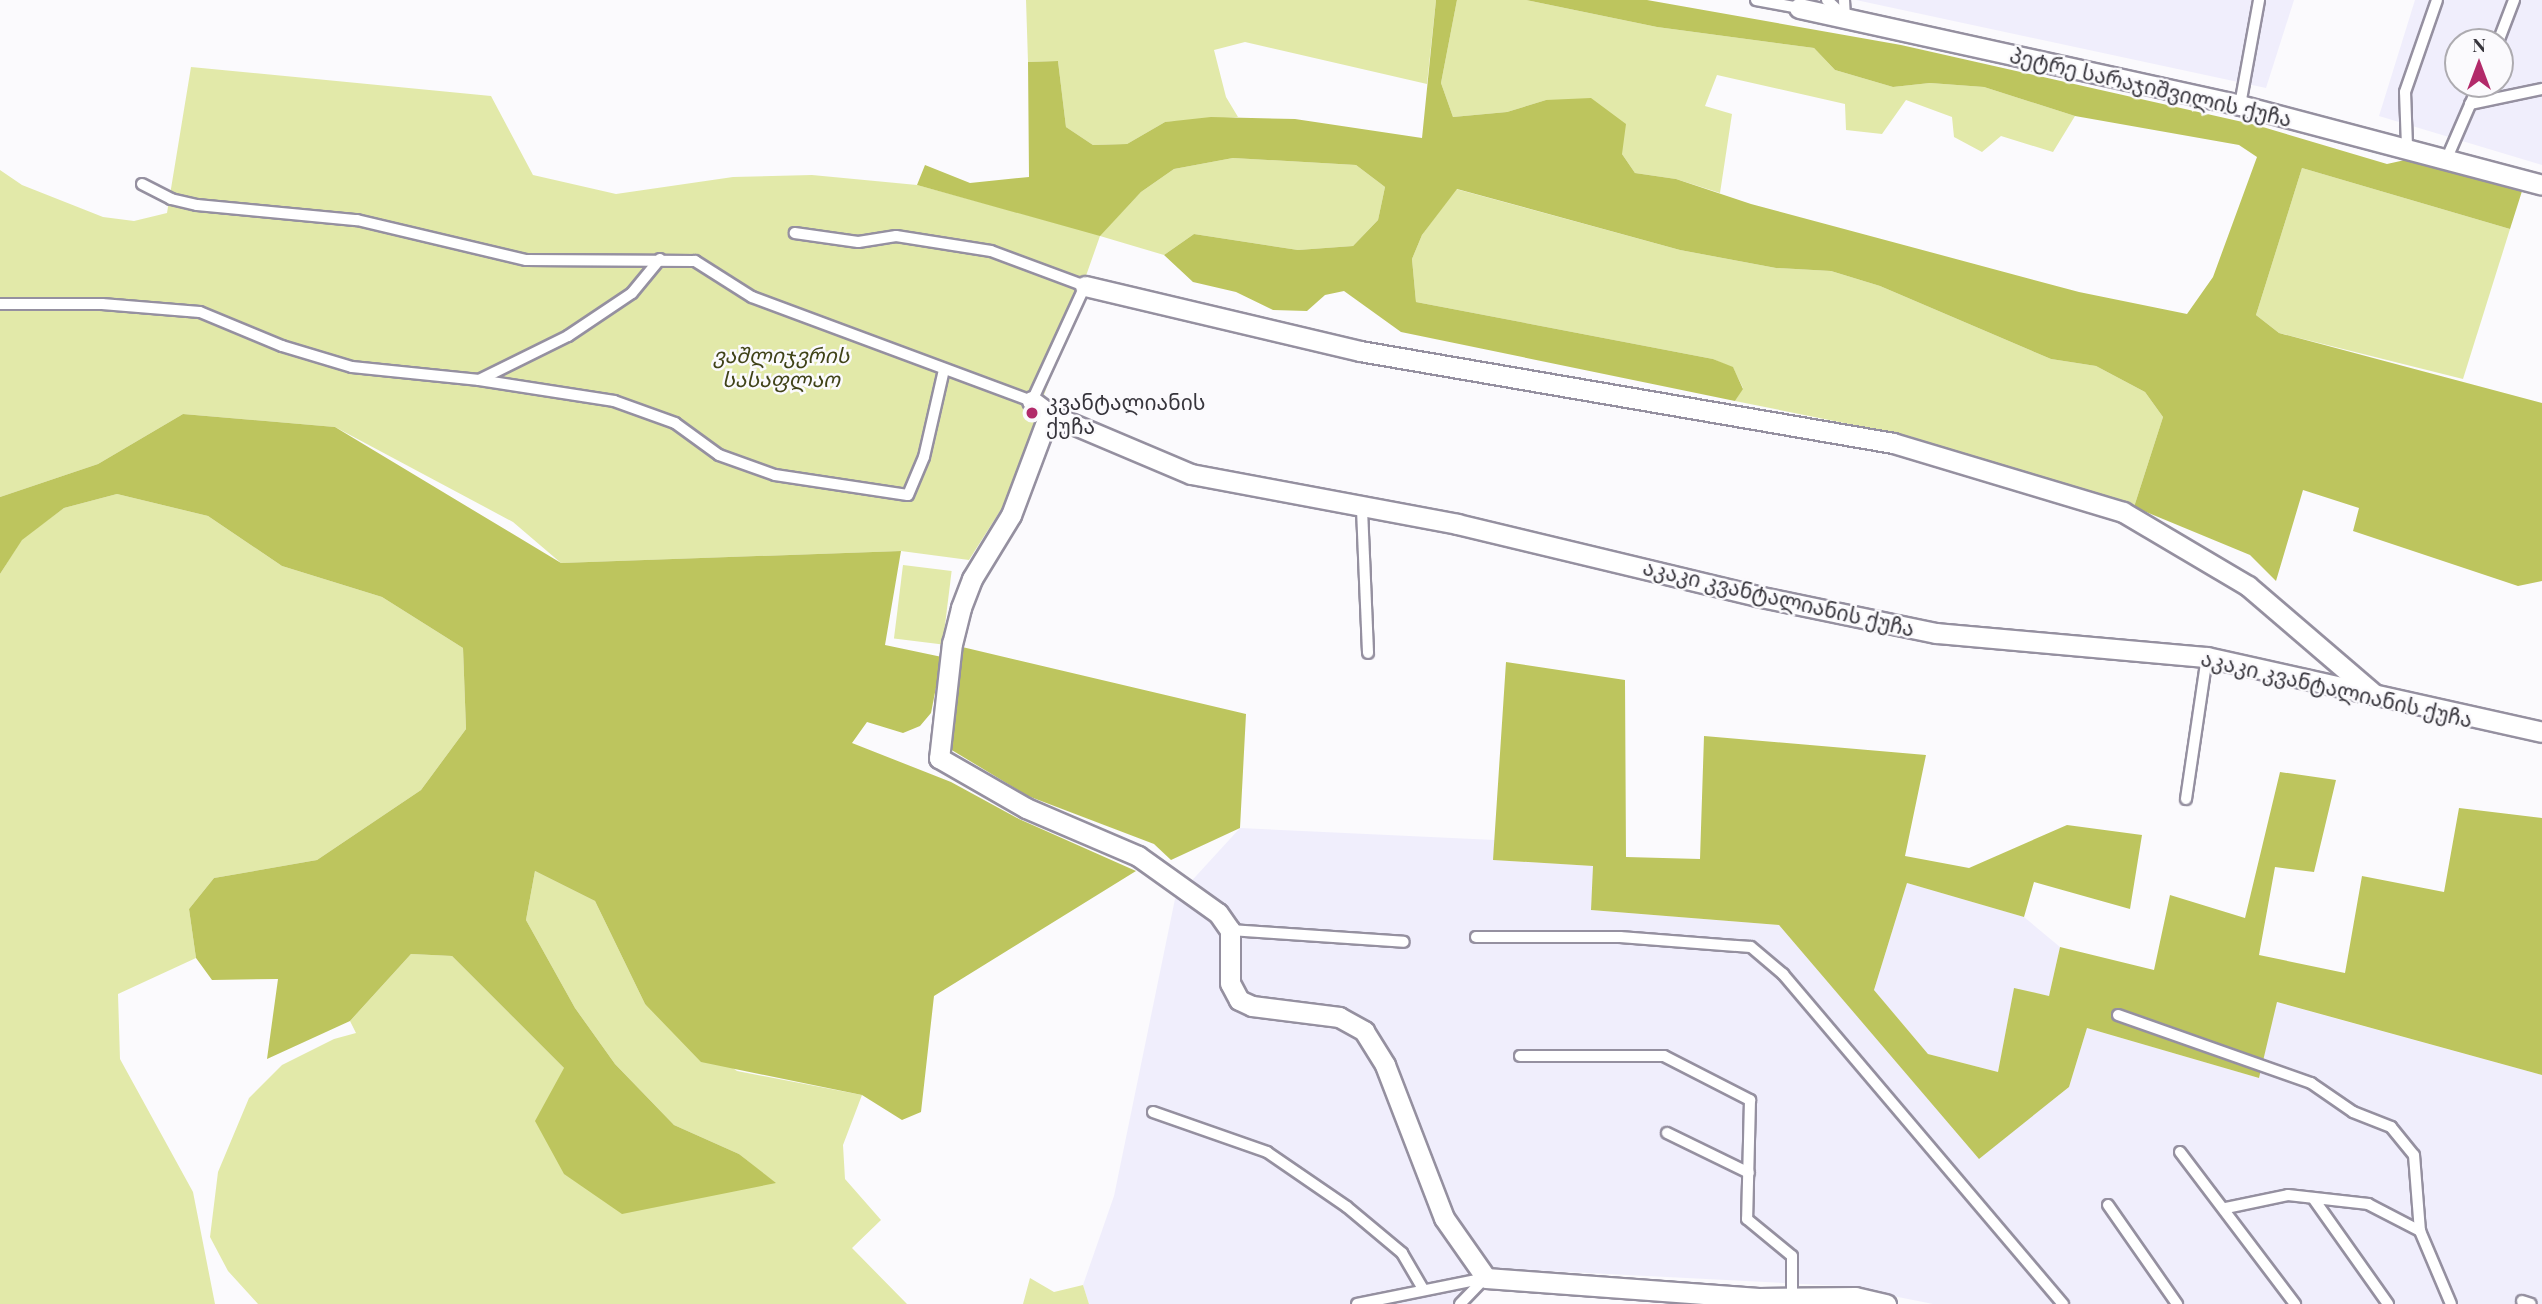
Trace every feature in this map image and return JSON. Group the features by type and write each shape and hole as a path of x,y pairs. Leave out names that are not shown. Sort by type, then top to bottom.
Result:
{"street":[{"name":"პეტრე სარაჯიშვილის ქუჩა","path":"1799,8 1845,9 2406,146 2542,185"},
{"path":"1085,286 1360,351 1894,443 2123,512 2248,586 2375,695"},
{"name":"აკაკი კვანტალიანის ქუჩა","path":"1032,401 1049,414 1191,474 1362,509 1457,524 1756,596 1936,633 2207,657 2542,732"},
{"path":"1049,414 1010,515 972,579 961,608 952,643 939,758 1026,808 1138,856 1218,913 1230,930 1230,983 1239,1000 1252,1006 1339,1017 1364,1031 1385,1065 1444,1218 1486,1278 1792,1297 1856,1297 1886,1304"}],"lane":[{"name":"პეტრე სარაჯიშვილის ქუჩა","path":"1756,0 1799,8"},
{"path":"1827,0 1845,9"},
{"path":"2240,105 2259,0"},
{"path":"2406,146 2406,92 2437,0"},
{"path":"2503,28 2514,0"},
{"path":"2470,104 2542,89"},
{"path":"2447,158 2473,98"},
{"path":"142,184 171,199 197,205 357,220 526,260 695,261 752,297 1032,401 1085,286 991,251 896,236 858,242 796,233"},
{"path":"480,380 568,336 632,293 660,259"},
{"path":"0,304 102,304 200,312 282,346 352,367 480,380 614,401 675,424 719,455 775,475 908,495 924,457 944,370"},
{"path":"1362,509 1368,653"},
{"path":"2186,799 2207,657"},
{"path":"1230,930 1404,942"},
{"path":"1476,937 1620,937 1751,947 1783,974 2063,1304"},
{"path":"2118,1015 2311,1083 2353,1112 2391,1127 2414,1155 2420,1231 2451,1304"},
{"path":"1520,1056 1664,1056 1750,1101 1747,1219 1792,1256 1792,1297"},
{"path":"1153,1112 1267,1152 1402,1253 1423,1289"},
{"path":"1667,1133 1749,1173"},
{"path":"2180,1152 2226,1208 2295,1304"},
{"path":"2226,1208 2288,1195 2368,1204 2420,1231"},
{"path":"2313,1198 2388,1304"},
{"path":"2108,1205 2177,1304"},
{"path":"1357,1304 1486,1278"},
{"path":"1460,1304 1486,1278"}],"shaded area":[{"path":"1856,0 2294,0 2266,88"},
{"path":"2415,0 2542,0 2542,165 2379,116"},
{"path":"1240,828 1495,840 1494,860 1594,866 1591,910 1779,925 1979,1158 2069,1087 2087,1028 2259,1078 2276,1002 2542,1075 2542,1304 1933,1304 1843,1286 1490,1268 1460,1304 1089,1304 1083,1285 1114,1196 1175,899"},
{"path":"1907,883 2024,917 2060,947 2049,996 2014,989 1998,1072 1928,1054 1874,990"}],"green space":[{"path":"1026,0 1436,0 1427,84 1245,42 1214,50 1226,97 1238,117 1165,122 1127,144 1093,145 1066,127 1058,61 1028,62"},
{"path":"1436,0 1457,0 1441,83 1453,117 1507,112 1546,100 1591,98 1626,124 1622,154 1635,173 1676,179 1751,204 2079,292 2187,314 2213,277 2257,157 2239,145 2075,116 1984,87 1930,83 1893,87 1835,70 1814,48 1657,27 1526,0 1647,0 1901,45 2256,125 2387,164 2405,160 2523,188 2510,229 2302,168 2256,315 2279,333 2542,403 2542,581 2518,586 2353,531 2359,508 2303,490 2276,581 2250,555 2134,507 2163,417 2145,392 2096,366 2051,359 1880,286 1831,271 1776,268 1680,250 1457,189 1422,235 1412,259 1416,302 1713,359 1733,367 1743,389 1735,401 1401,332 1344,291 1325,295 1307,311 1273,310 1236,292 1193,282 1164,255 1194,234 1298,250 1353,246 1378,220 1385,187 1356,165 1233,158 1174,169 1141,192 1100,236 917,185 925,165 970,183 1029,177 1028,62 1058,61 1066,127 1093,145 1127,144 1165,122 1211,117 1295,119 1422,138"},
{"path":"1457,0 1526,0 1657,27 1814,48 1835,70 1893,87 1930,83 1984,87 2075,116 2053,152 2001,136 1982,152 1954,137 1952,117 1906,100 1882,134 1846,130 1845,104 1717,75 1705,106 1732,114 1720,193 1676,179 1635,173 1622,154 1546,100 1507,112 1453,117 1441,83"},
{"name":"ვაშლიჯვრის სასაფლაო","path":"191,67 491,96 533,175 616,194 733,177 812,175 917,185 1100,235 1141,192 1174,169 1233,158 1356,165 1385,187 1378,220 1353,246 1298,250 1194,234 1164,255 1100,236 1007,500 969,560 901,551 561,563 513,522 335,427 183,414 98,464 0,497 0,170 22,185 103,217 134,221 167,213"},
{"path":"2302,168 2510,229 2463,379 2279,333 2256,315"},
{"path":"1456,189 1680,250 1776,268 1831,271 1880,286 2051,359 2096,366 2145,392 2163,417 2134,507 1909,436 1735,401 1743,388 1733,368 1713,359 1416,302 1412,259 1422,235"},
{"path":"183,414 335,427 561,563 901,551 885,645 942,657 931,713 920,726 903,733 867,722 852,743 951,782 1019,819 1136,871 934,996 921,1112 902,1120 862,1095 701,1062 645,1004 595,901 535,871 526,920 575,1008 615,1064 674,1125 739,1154 776,1183 622,1214 564,1174 535,1121 564,1068 452,956 411,954 350,1021 267,1059 278,979 212,980 196,958 189,909 214,878 317,860 421,790 466,729 463,648 382,597 282,566 208,516 117,494 64,508 22,540 0,574 0,497 98,464"},
{"path":"117,494 208,516 282,566 382,597 463,648 466,729 421,790 317,860 214,878 189,909 196,958 118,994 120,1059 193,1192 215,1304 0,1304 0,574 22,539 64,508"},
{"path":"903,565 952,571 943,644 894,638"},
{"path":"958,646 1246,714 1240,828 1171,860 1154,844 1028,796 950,749"},
{"path":"1506,662 1625,680 1626,857 1700,859 1704,736 1926,755 1905,856 1969,868 2067,825 2142,835 2130,909 2034,882 2024,917 1907,883 1874,990 1928,1054 1998,1072 2014,988 2049,996 2060,947 2154,970 2170,895 2245,918 2280,772 2336,780 2314,872 2275,867 2259,955 2345,973 2362,876 2444,892 2459,808 2542,818 2542,1075 2277,1002 2259,1078 2087,1028 2069,1087 1979,1159 1779,925 1591,910 1593,866 1493,860"},
{"path":"535,871 595,901 645,1004 737,1071 862,1095 843,1145 845,1179 881,1220 852,1248 907,1304 258,1304 228,1271 210,1237 218,1172 249,1098 282,1065 334,1039 356,1033 350,1021 411,954 452,956 564,1068 775,1183 739,1154 674,1125 615,1064 575,1008 526,920"},
{"path":"1030,1278 1054,1292 1083,1285 1089,1304 1023,1304"}],"place":[{"name":"კვანტალიანის ქუჩა","path":"1032,413"}]}
